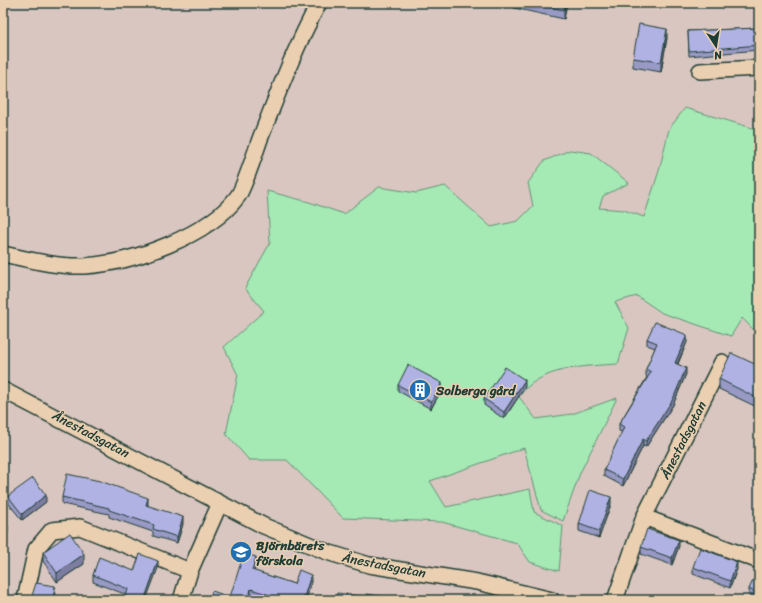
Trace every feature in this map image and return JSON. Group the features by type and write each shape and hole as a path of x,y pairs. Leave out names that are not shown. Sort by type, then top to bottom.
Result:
{"street":[{"path":"3,254 56,265 83,266 113,262 163,247 215,218 238,195 288,68 319,3"},
{"path":"700,71 759,68"},
{"name":"Ånestadsgatan","path":"614,600 644,518 722,362"},
{"name":"Ånestadsgatan","path":"3,390 220,503 298,541 343,559 369,565 477,582 532,598 552,600"},
{"path":"181,600 190,571 220,503"},
{"path":"644,518 759,561"},
{"path":"25,600 36,548 52,530 80,528 190,571"}],"green space":[{"path":"685,108 759,130 759,335 742,318 731,336 662,313 637,296 615,302 629,328 618,364 578,367 550,374 538,379 527,387 519,397 536,419 572,414 617,398 580,473 563,521 541,510 524,448 430,481 446,507 530,489 534,512 563,526 559,571 530,562 517,543 442,522 343,518 287,460 249,460 226,434 238,375 224,347 264,311 245,288 270,243 267,191 309,202 344,214 379,187 416,193 445,186 491,227 518,221 533,206 528,183 544,161 570,150 591,153 629,183 603,196 599,208 624,210 644,217 659,171 669,129"}],"building":[{"path":"529,3 565,3 564,10"},
{"path":"639,24 667,29 661,62 633,58"},
{"path":"759,28 759,45 689,51 688,31"},
{"path":"655,322 687,335 675,363 686,368 673,399 646,441 643,439 623,479 604,470 624,427 619,424 651,372 646,369 657,343 647,339"},
{"path":"731,353 759,366 759,399 719,379"},
{"name":"Solberga gård","path":"408,365 442,383 431,402 398,385"},
{"path":"505,367 525,380 504,412 484,399"},
{"path":"67,474 100,481 148,498 146,505 183,517 177,537 153,529 154,525 109,510 109,508 62,497"},
{"path":"33,478 46,495 22,514 8,496"},
{"path":"590,490 611,497 599,531 579,524"},
{"path":"3,524 8,526 3,538"},
{"path":"647,529 679,540 672,558 641,547"},
{"path":"70,533 84,554 57,573 43,552"},
{"path":"700,548 737,562 730,581 693,567"},
{"path":"244,553 256,557 252,570 294,584 299,570 311,575 303,600 269,600 270,595 251,589 248,600 209,600 212,591 230,597"},
{"path":"140,554 158,561 145,598 149,600 125,600 128,589 93,575 99,557 134,571"},
{"path":"757,572 759,573 759,594 749,589"},
{"path":"36,583 55,586 53,600 31,599"},
{"path":"337,593 367,597 367,594 405,600 336,600"}],"place":[{"name":"Solberga gård","path":"420,390"},
{"name":"Björnbärets förskola","path":"241,552"}]}
